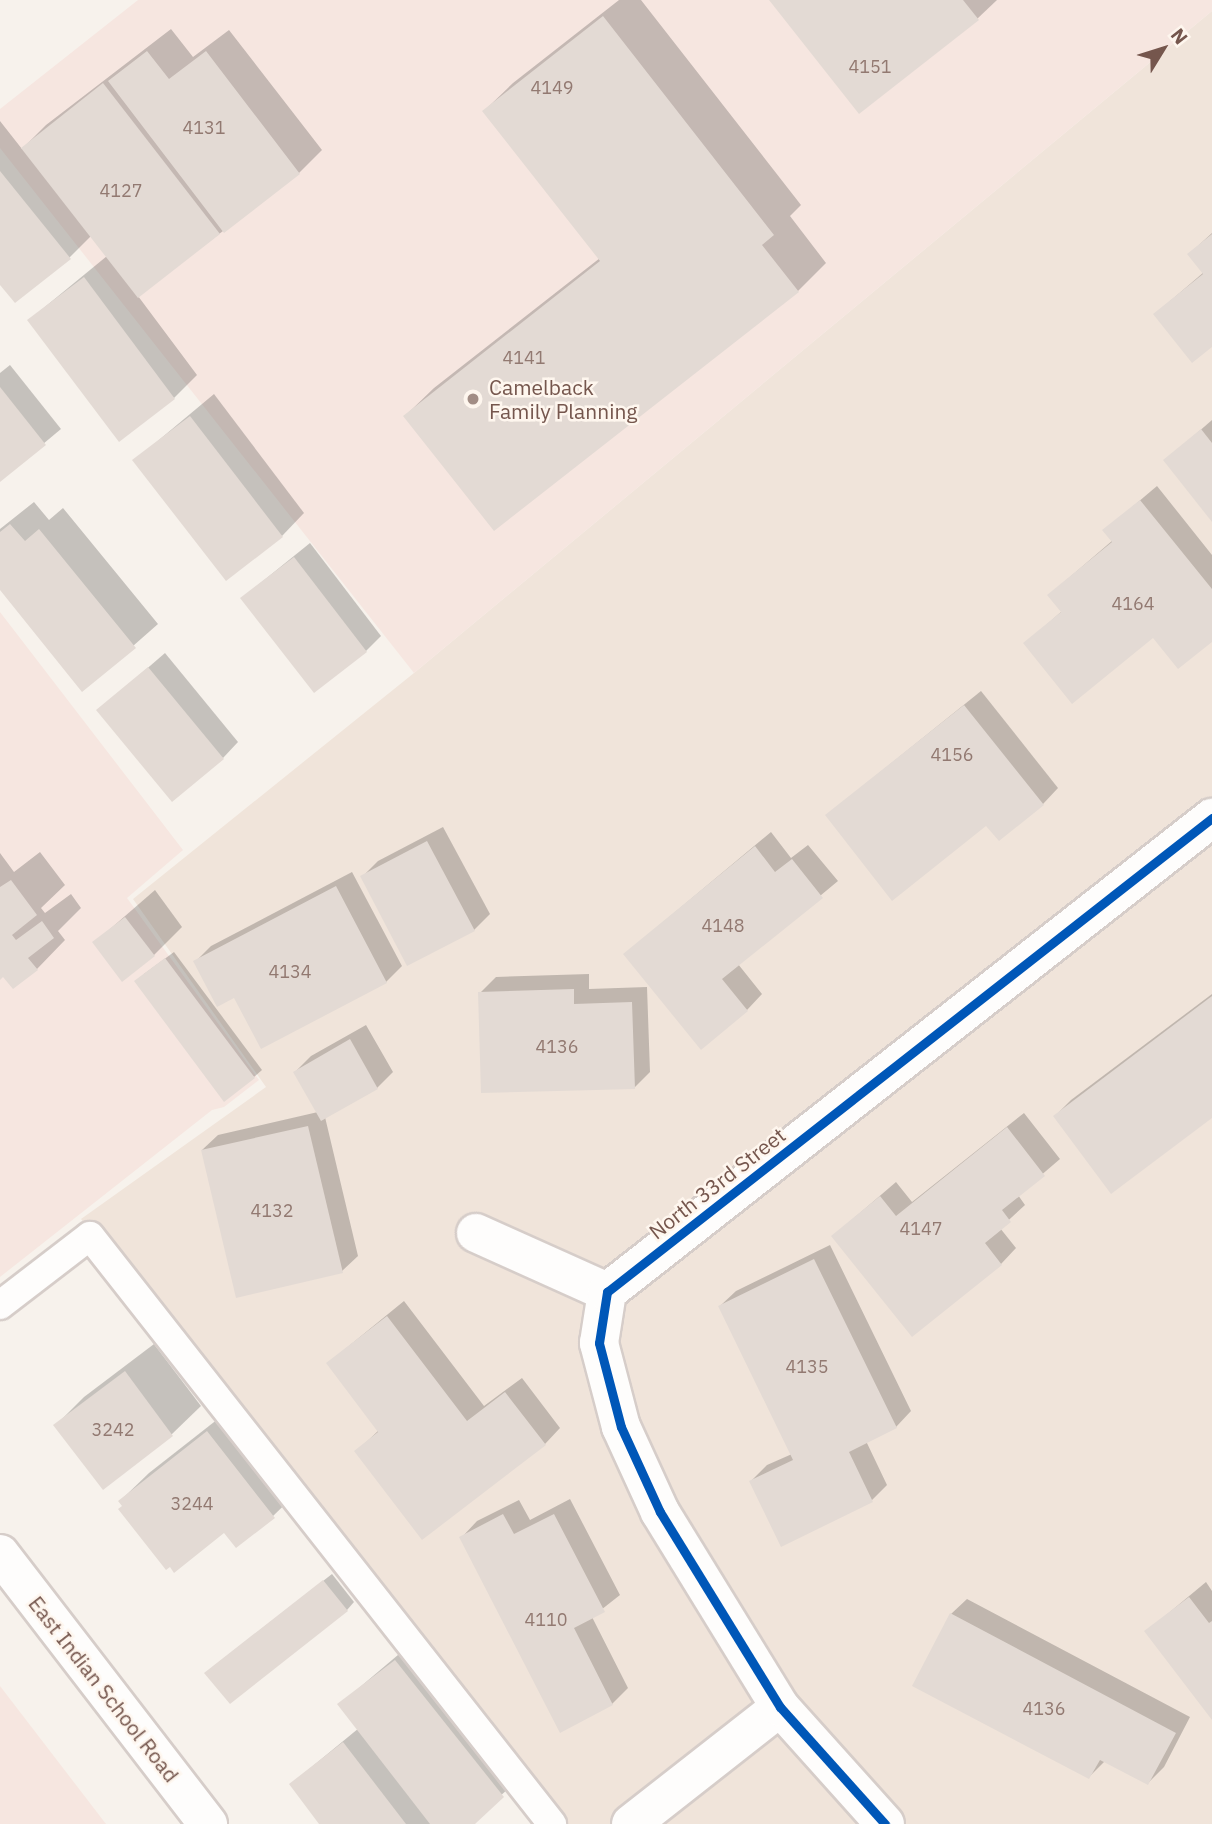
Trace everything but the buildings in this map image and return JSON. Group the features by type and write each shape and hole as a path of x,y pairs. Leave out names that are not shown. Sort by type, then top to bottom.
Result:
{"street":[{"name":"North 33rd Street","path":"607,1292 1212,818"},
{"path":"476,1233 607,1292 599,1343 621,1427 660,1512 780,1707 885,1824"},
{"name":"East Indian School Road","path":"0,1554 208,1824"},
{"path":"631,1824 780,1707"}],"lane":[{"path":"0,1305 90,1236 552,1824"}],"shaded area":[{"path":"138,0 1212,0 1212,11 414,673 0,148 0,109"},
{"path":"1212,11 1212,1824 560,1824 81,1219 266,1087 133,899 414,673"},
{"path":"0,612 183,850 127,898 259,1080 224,1107 212,1110 0,1277"},
{"path":"0,1686 106,1824 0,1824"}],"cycle path":[{"path":"885,1824 780,1707 660,1512 621,1427 599,1343 607,1292 1212,818"}],"place":[{"name":"Camelback Family Planning","path":"473,399"}]}
